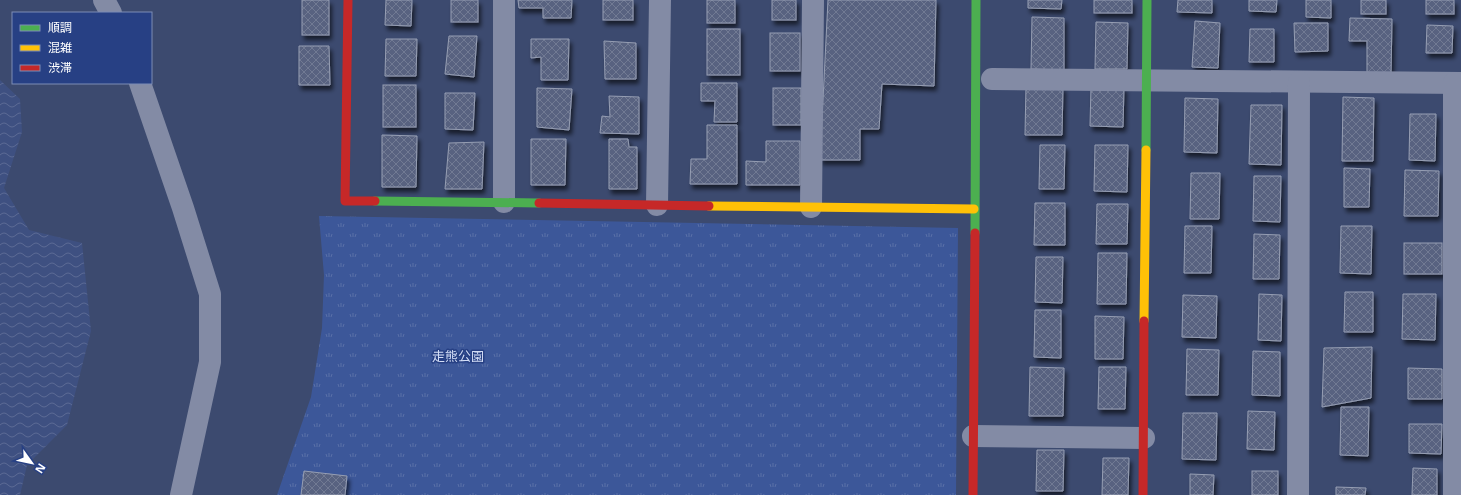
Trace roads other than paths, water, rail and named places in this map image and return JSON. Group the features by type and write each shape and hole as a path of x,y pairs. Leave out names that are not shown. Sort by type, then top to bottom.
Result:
{"street":[{"path":"104,0 110,12"},
{"path":"348,0 345,202 504,202 974,209"},
{"path":"504,0 504,202"},
{"path":"657,205 660,0"},
{"path":"811,207 813,0"},
{"path":"973,495 976,0"},
{"path":"1143,495 1147,0"},
{"path":"992,79 1457,83 1454,495"},
{"path":"1298,495 1299,82"},
{"path":"140,84 183,208 210,294 210,362 181,495"},
{"path":"973,436 1144,438"}],"water":[{"path":"0,80 20,99 22,132 4,188 29,230 82,243 91,331 67,425 27,465 20,495 0,495"}],"park label":[{"name":"走熊公園","path":"458,356"}]}
